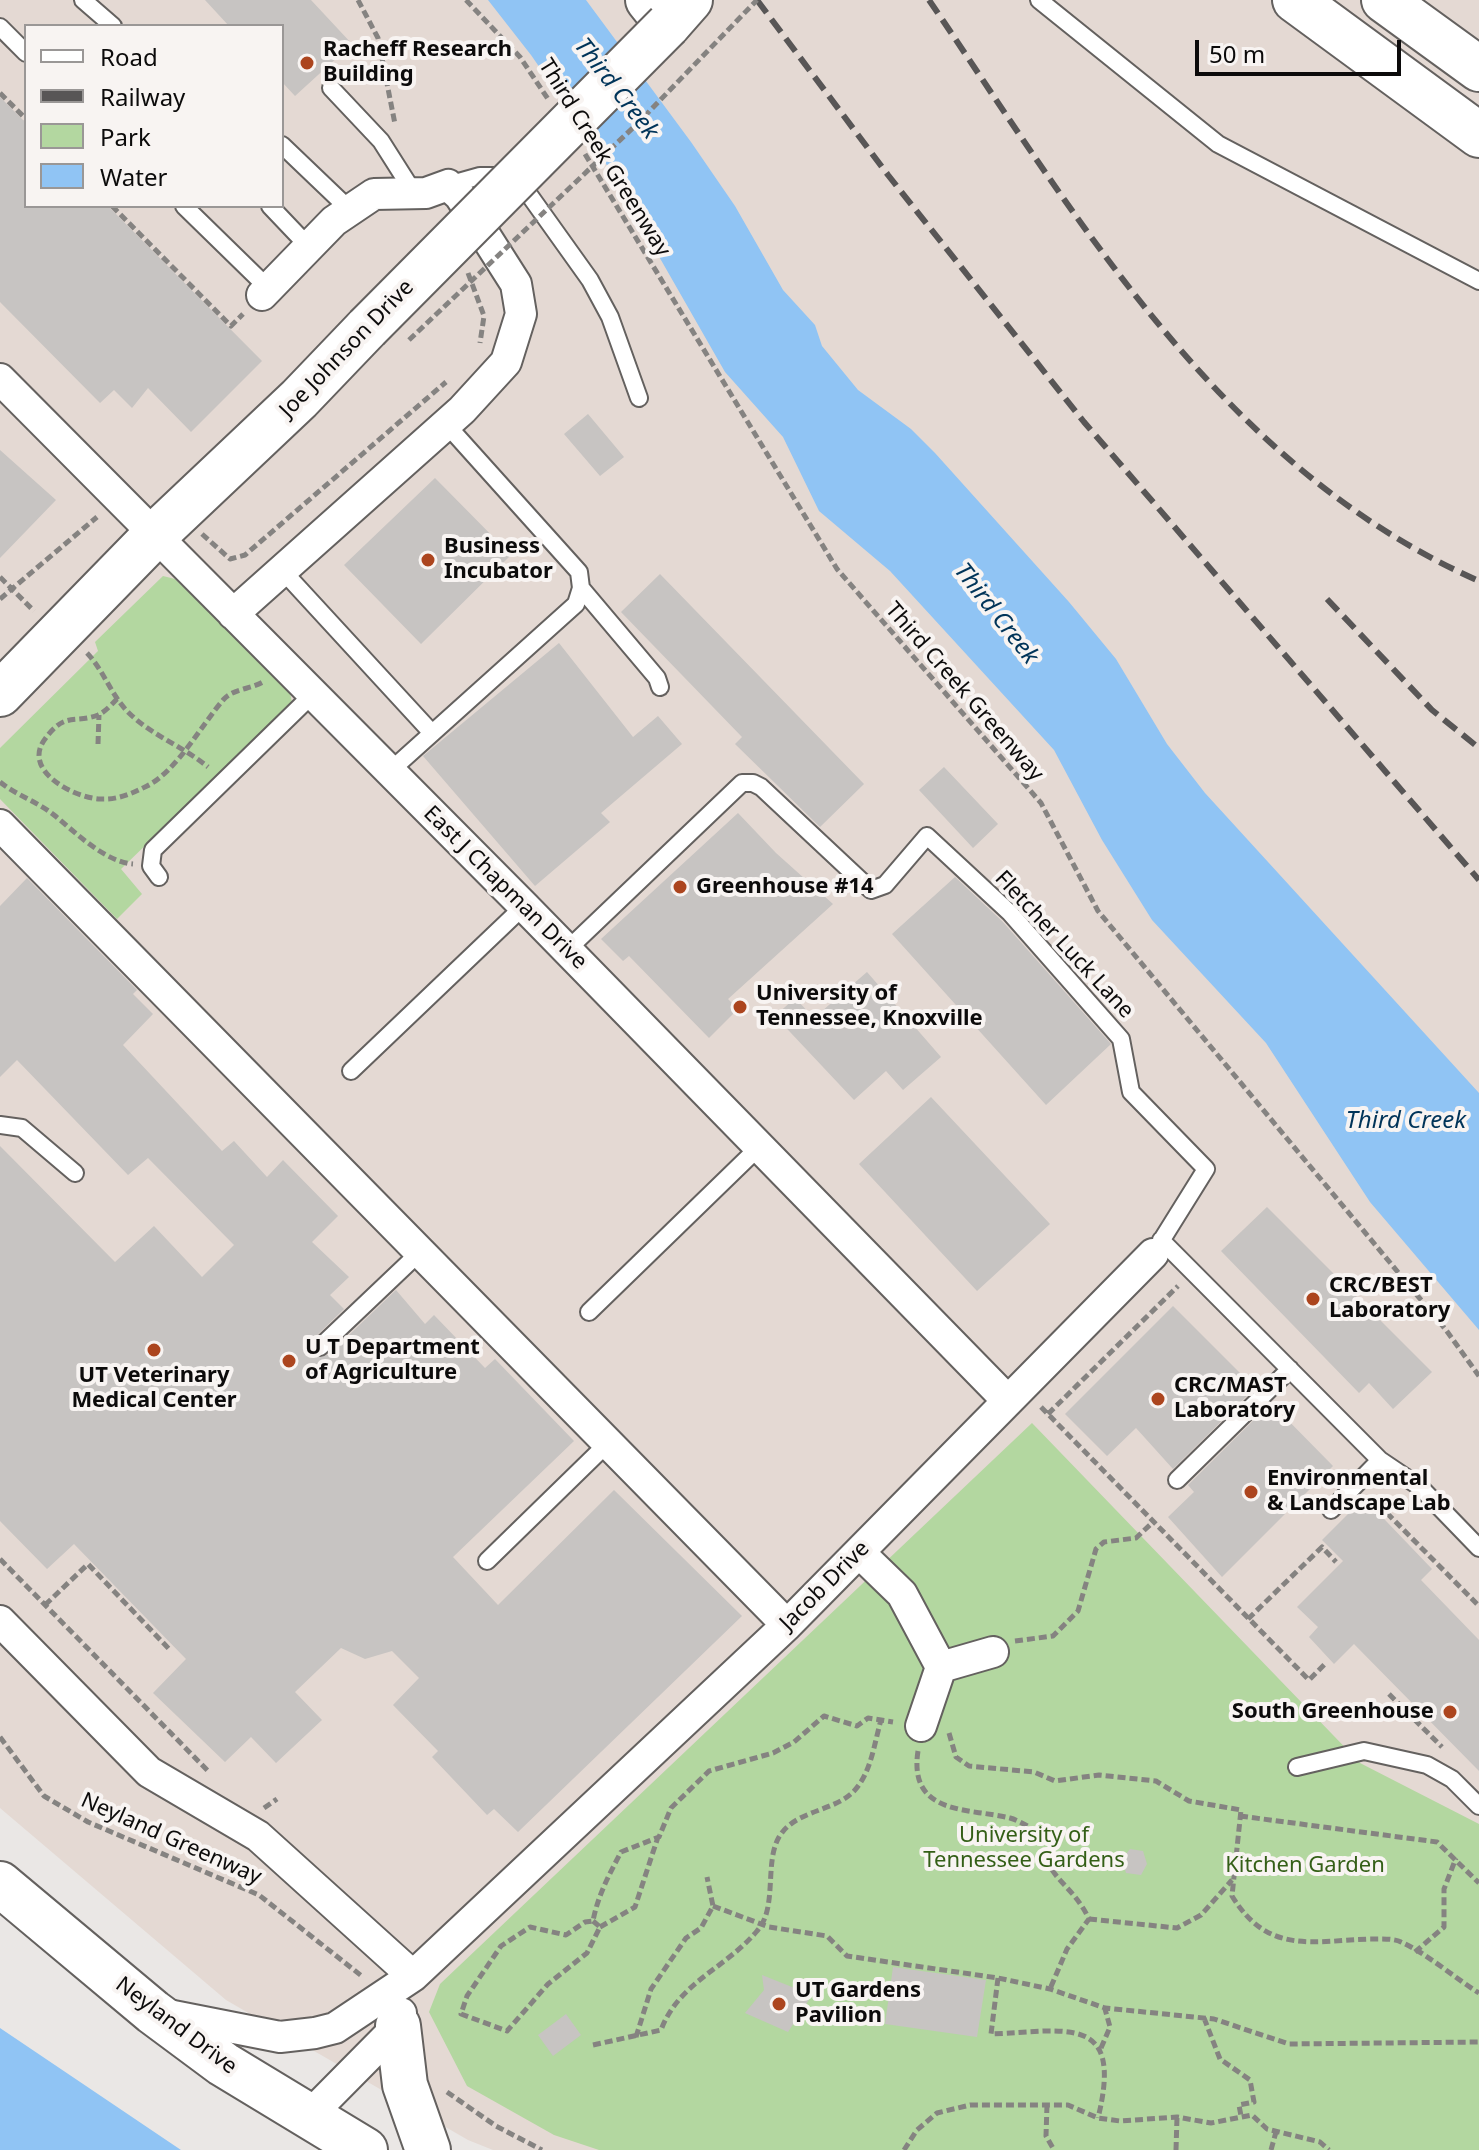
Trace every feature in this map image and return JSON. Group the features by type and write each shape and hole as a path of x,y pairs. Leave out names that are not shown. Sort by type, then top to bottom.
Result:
{"main road":[{"path":"1295,0 1479,135"},
{"path":"1384,0 1479,69"},
{"name":"Joe Johnson Drive","path":"0,694 154,536 288,409 382,340 669,8"},
{"name":"Neyland Drive","path":"0,1884 153,2012 223,2064 365,2150"},
{"path":"391,2011 405,2085 428,2150"}],"street":[{"path":"233,614 446,424 506,362 521,314 516,284 460,196 448,185 414,193 374,194 350,210 265,292"},
{"name":"East J Chapman Drive","path":"0,379 760,1146 1014,1394"},
{"path":"0,825 787,1625"},
{"name":"Jacob Drive","path":"413,1976 787,1625 1157,1247"},
{"path":"869,1562 902,1594 941,1667 921,1726"},
{"path":"0,1621 149,1772 258,1836 413,1976 391,2011 308,2117"},
{"path":"941,1667 993,1652"},
{"path":"153,2012 280,2037 335,2028 391,2011"}],"lane":[{"path":"83,0 111,24"},
{"path":"1039,0 1218,144 1479,281"},
{"path":"0,27 24,51"},
{"path":"331,88 381,141 414,193"},
{"path":"284,147 350,210"},
{"path":"448,185 480,176 497,176 525,189 590,280 610,317 639,398"},
{"path":"186,208 265,292"},
{"path":"272,208 309,247"},
{"path":"389,772 576,604 581,588 579,572 446,424"},
{"path":"282,570 432,733"},
{"path":"581,588 657,678 660,687"},
{"path":"155,871 153,850 314,693"},
{"name":"Fletcher Luck Lane","path":"567,950 742,783 761,787 871,890 885,885 927,836 1010,913 1121,1039 1131,1092 1206,1169"},
{"path":"351,1071 524,906"},
{"path":"0,1125 22,1128 75,1173"},
{"path":"589,1312 760,1146"},
{"name":"Jacob Drive","path":"1157,1247 1206,1169"},
{"path":"1157,1247 1193,1271 1380,1460 1420,1487 1479,1548"},
{"path":"320,1347 420,1252"},
{"path":"1177,1480 1290,1369"},
{"path":"487,1561 608,1443"},
{"path":"1331,1510 1380,1460"},
{"path":"1297,1767 1364,1751 1427,1765 1452,1779 1479,1806"}],"path":[{"name":"Third Creek Greenway","path":"466,0 520,57 555,109"},
{"path":"382,340 637,124 757,0"},
{"path":"0,93 24,117"},
{"name":"Third Creek Greenway","path":"581,149 837,569 1041,803 1098,911 1446,1330 1479,1376"},
{"path":"114,208 231,326 265,292"},
{"path":"0,599 97,517 112,516"},
{"path":"0,577 35,611"},
{"path":"84,650 104,671 117,699 131,715 224,781"},
{"path":"117,699 99,715 75,717 61,723 44,740 39,750 47,774 71,795 100,799 125,797 152,784 225,697 271,677"},
{"path":"98,744 99,715"},
{"path":"0,782 53,814 75,837 123,863 155,871"},
{"path":"1048,1414 1193,1271"},
{"path":"1014,1394 1048,1414 1309,1680 1327,1662"},
{"path":"1358,1483 1479,1606"},
{"path":"993,1652 1021,1638 1053,1636 1078,1611 1096,1549 1104,1542 1136,1538 1153,1522"},
{"path":"1248,1619 1322,1547 1336,1562"},
{"path":"0,1559 211,1774"},
{"path":"45,1605 88,1564 170,1650"},
{"path":"1389,1694 1445,1750"},
{"path":"600,1927 593,1921 585,1922 566,1935 530,1927 510,1938 494,1955 461,2014 507,2031 548,1984 587,1953 600,1927 635,1907 671,1808 709,1771 773,1753 794,1742 824,1716 857,1726"},
{"path":"593,2045 661,2030 680,1995 739,1954 763,1925 777,1840 804,1816 841,1801 857,1788 869,1766 881,1720"},
{"path":"921,1726 918,1773 928,1792 942,1807 1013,1819 1049,1839"},
{"name":"Neyland Greenway","path":"0,1737 44,1796 88,1822 259,1895 391,2011"},
{"path":"952,1744 959,1761 969,1766 1034,1772 1055,1781 1099,1775 1156,1781 1189,1801 1241,1810 1232,1896 1240,1909 1273,1936 1310,1945 1345,1940 1400,1941 1479,1993"},
{"path":"1240,1816 1437,1842 1479,1883"},
{"path":"1041,1835 1046,1866 1079,1898 1089,1919"},
{"path":"593,1921 597,1897 613,1875 621,1852 658,1837"},
{"path":"1415,1952 1444,1927 1444,1889 1456,1858"},
{"path":"636,2037 651,1989 686,1938 701,1928 713,1906 707,1877"},
{"path":"1089,1919 1177,1928 1201,1915 1234,1879"},
{"path":"713,1906 763,1925 827,1936 847,1956 998,1978 1050,1989 1105,2008 1204,2018 1289,2044 1479,2042"},
{"path":"1050,1989 1067,1949 1089,1919"},
{"path":"998,1978 991,2034 1071,2031 1090,2036 1101,2048 1104,2064 1098,2118"},
{"path":"1101,2048 1110,2027 1105,2008"},
{"path":"1204,2018 1220,2059 1250,2080 1254,2102 1239,2105 1241,2116"},
{"path":"444,2084 448,2096 542,2150"},
{"path":"904,2150 917,2130 937,2113 953,2107 989,2103 1068,2105 1098,2118 1120,2121 1177,2117 1211,2123 1252,2115 1267,2129 1320,2142 1329,2150"},
{"path":"1047,2105 1046,2136 1054,2150"},
{"path":"1176,2150 1177,2117"},
{"path":"1271,2150 1276,2132"}],"shaded area":[{"name":"University of Tennessee, Knoxville","path":"0,0 1479,0 1479,2150 493,2150 468,2140 226,2000 0,1808"}],"green space":[{"path":"163,576 175,579 289,687 292,703 121,869 142,894 117,919 0,799 0,748 98,651 95,642"},
{"name":"University of Tennessee Gardens","path":"1032,1423 1360,1763 1479,1824 1479,2150 599,2150 554,2135 467,2086 429,2012 440,1984"}],"water":[{"name":"Third Creek","path":"488,0 586,0 735,206 783,290 815,325 822,346 858,390 911,429 935,453 1069,602 1116,659 1167,744 1205,793 1479,1093 1479,1330 1370,1202 1266,1043 1152,920 1102,840 1054,750 890,571 819,511 783,437 725,372 605,162 531,55"},
{"path":"0,2028 181,2150 0,2150"}],"building":[{"name":"Racheff Research Building","path":"205,0 311,0 352,44 295,96 284,84 284,24 227,24"},
{"path":"0,97 24,121 24,208 110,208 262,361 191,432 148,388 132,408 114,390 100,403 0,302"},
{"path":"588,414 624,457 600,476 564,434"},
{"path":"0,450 56,500 0,558"},
{"name":"Business Incubator","path":"435,478 511,555 421,644 344,565"},
{"path":"660,574 864,784 820,827 735,744 742,737 621,612"},
{"path":"559,643 633,737 658,716 682,744 601,813 610,822 535,886 423,756"},
{"path":"944,767 998,824 973,848 919,790"},
{"path":"738,813 776,853 833,904 728,999 738,1009 709,1038 629,956 623,961 601,939"},
{"path":"955,877 1002,921 1111,1044 1046,1105 892,934"},
{"name":"UT Veterinary Medical Center","path":"27,878 137,990 133,994 153,1014 123,1045 222,1151 234,1141 267,1177 283,1160 338,1216 312,1242 349,1277 330,1295 344,1309 312,1340 309,1349 313,1355 328,1355 396,1290 425,1324 434,1315 485,1368 495,1359 574,1441 453,1557 498,1605 614,1490 742,1616 518,1832 494,1809 487,1815 432,1757 438,1751 393,1705 419,1678 392,1651 365,1659 341,1648 295,1692 322,1720 276,1763 251,1737 225,1762 153,1693 186,1659 74,1544 47,1569 0,1521 0,1146 115,1262 154,1226 202,1277 234,1245 148,1158 128,1175 17,1060 0,1077 0,906"},
{"path":"867,972 941,1057 903,1090 886,1071 854,1100 775,1016 795,998 814,1018"},
{"path":"931,1097 1050,1224 977,1291 859,1164"},
{"name":"CRC/BEST Laboratory","path":"1267,1207 1432,1372 1393,1409 1369,1383 1359,1393 1221,1251"},
{"name":"CRC/MAST Laboratory","path":"1173,1306 1255,1388 1173,1469 1136,1428 1107,1456 1065,1414"},
{"name":"Environmental & Landscape Lab","path":"1271,1403 1333,1466 1222,1577 1168,1517 1194,1492 1188,1485"},
{"path":"1364,1498 1432,1569 1421,1580 1479,1640 1479,1771 1354,1644 1334,1664 1309,1637 1318,1627 1297,1607 1343,1561 1322,1540"},
{"path":"1130,1849 1143,1851 1147,1864 1141,1875 1126,1873 1122,1859"},
{"path":"893,1967 986,1980 977,2037 885,2024"},
{"name":"UT Gardens Pavilion","path":"762,1975 812,1995 788,2032 745,2013 764,1990"},
{"path":"566,2014 581,2035 553,2056 538,2035"}],"railway":[{"path":"757,0 888,175 1084,422 1479,880"},
{"path":"929,0 1102,252 1165,331 1232,406 1306,474 1388,533 1479,581"},
{"path":"1327,599 1432,710 1479,748"}],"place":[{"name":"Racheff Research Building","path":"307,63"},
{"name":"Business Incubator","path":"428,560"},
{"name":"Greenhouse #14","path":"680,887"},
{"name":"University of Tennessee, Knoxville","path":"740,1007"},
{"name":"CRC/BEST Laboratory","path":"1313,1299"},
{"name":"UT Veterinary Medical Center","path":"154,1350"},
{"name":"U T Department of Agriculture","path":"289,1361"},
{"name":"CRC/MAST Laboratory","path":"1158,1399"},
{"name":"Environmental & Landscape Lab","path":"1251,1492"},
{"name":"South Greenhouse","path":"1450,1712"},
{"name":"UT Gardens Pavilion","path":"779,2004"}],"park label":[{"name":"Kitchen Garden","path":"1305,1866"}]}
